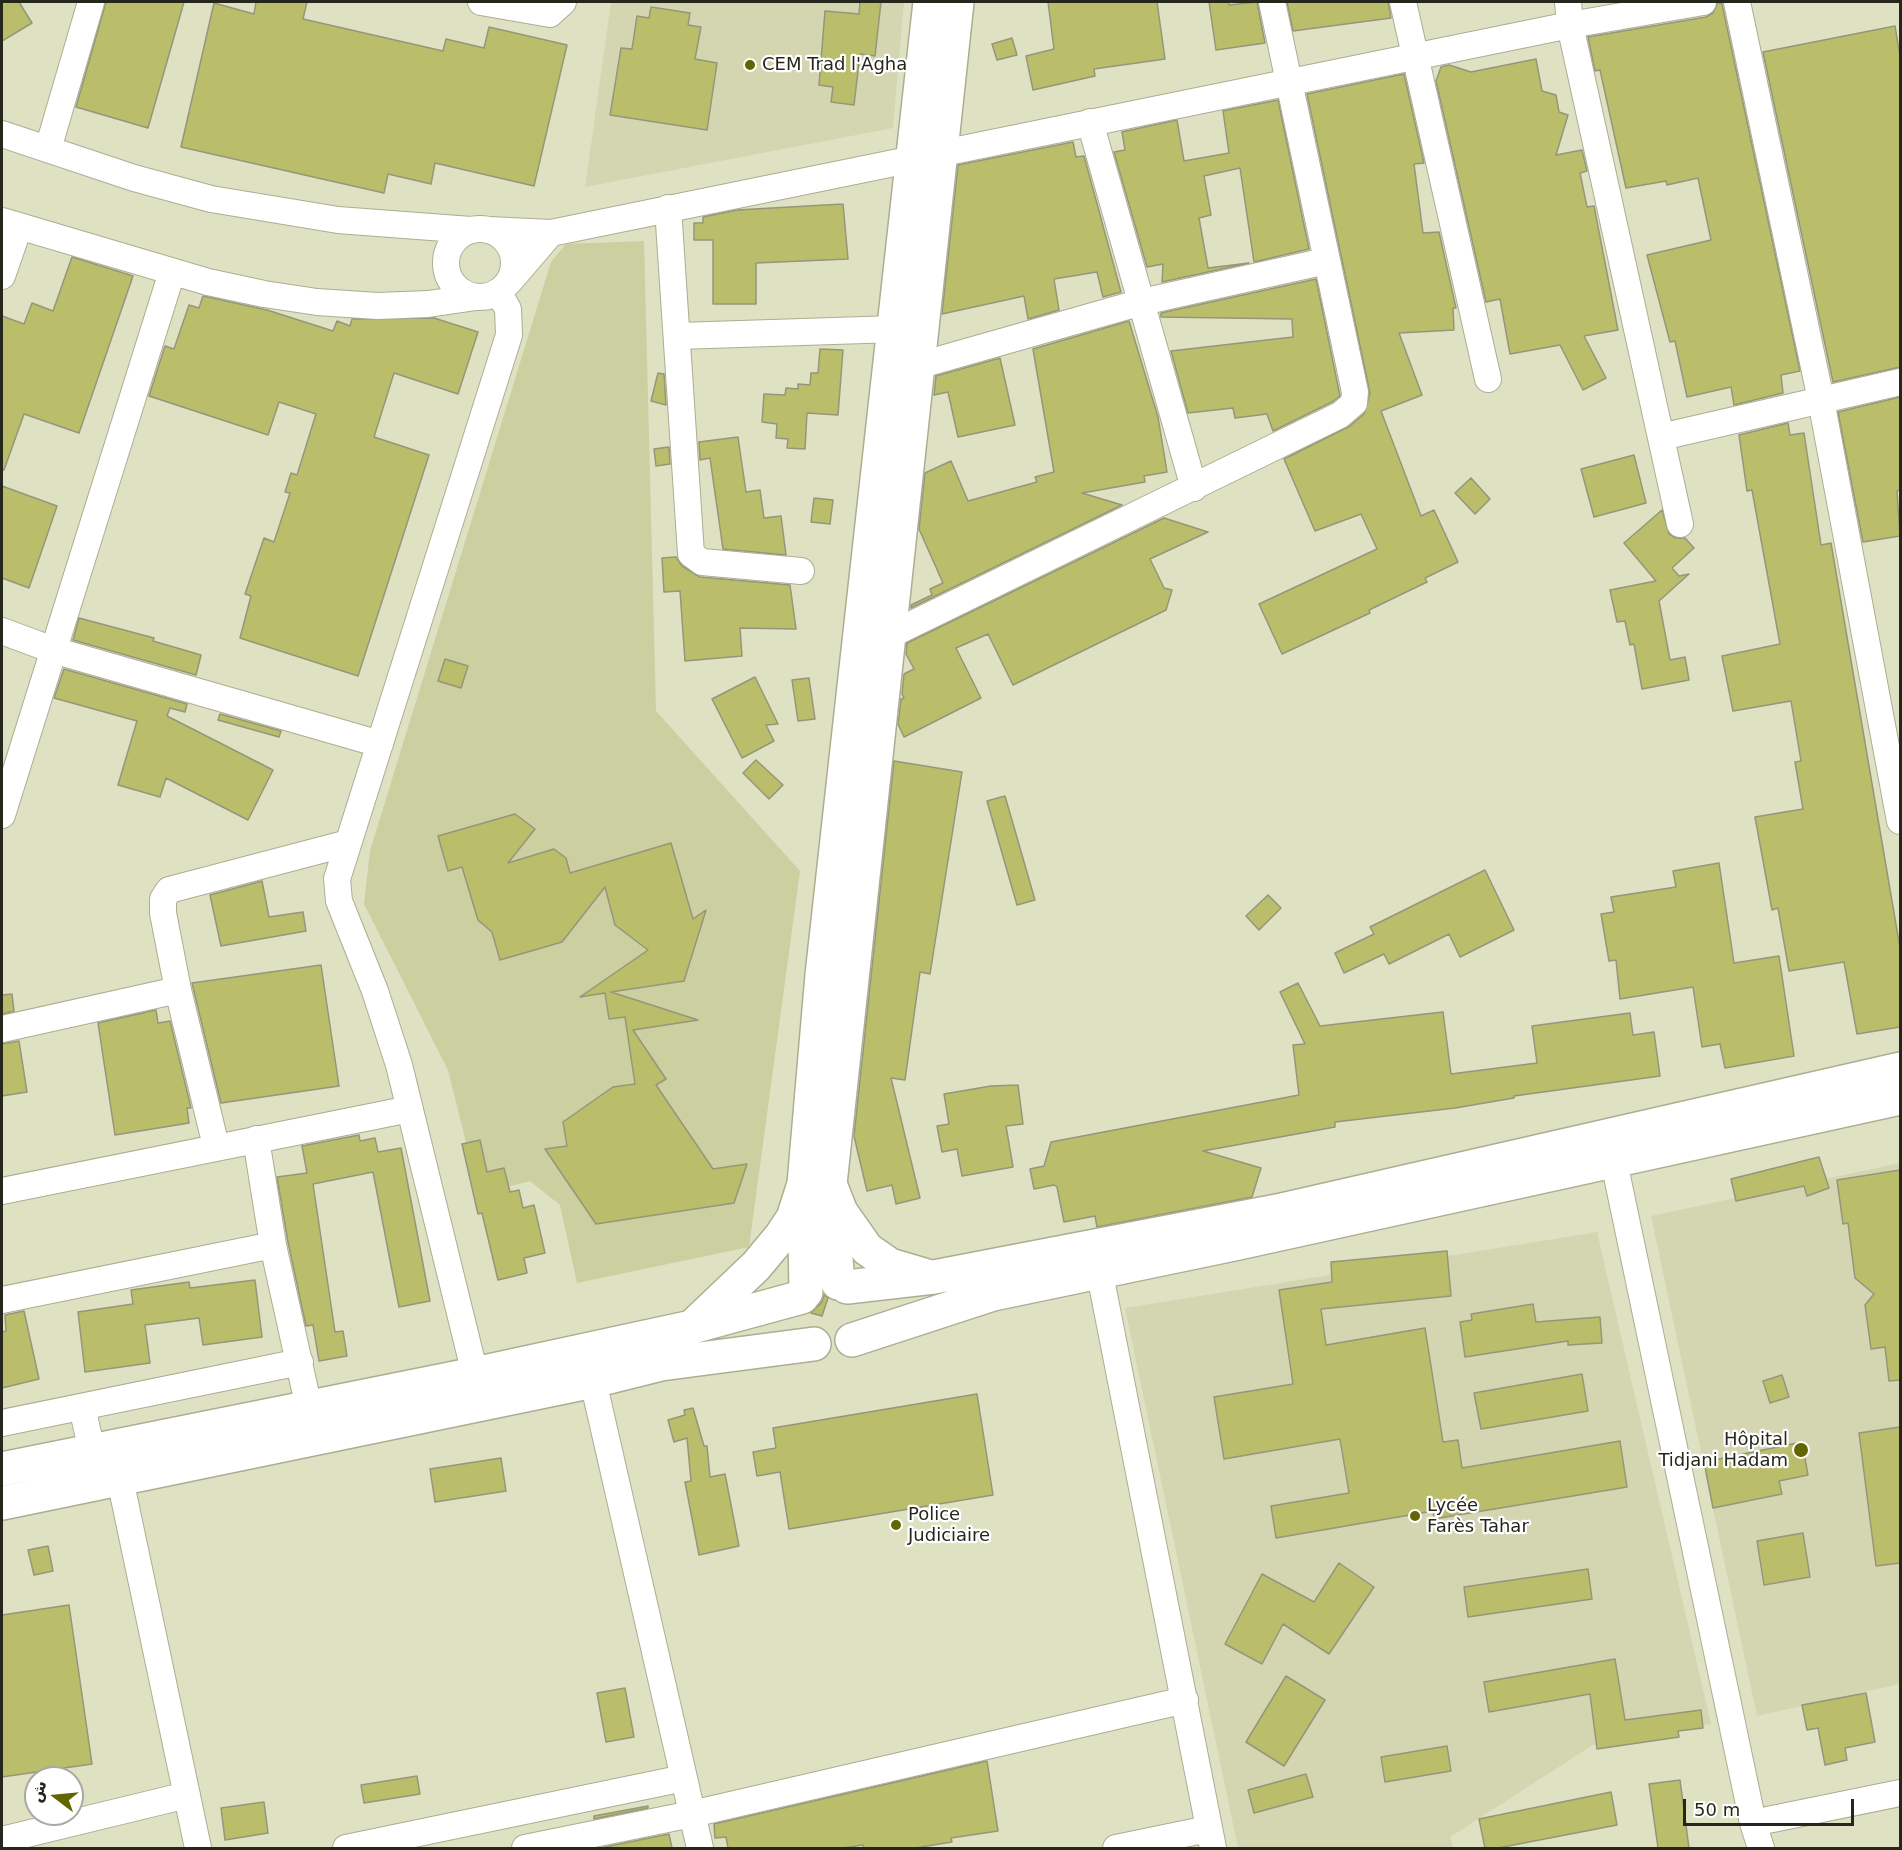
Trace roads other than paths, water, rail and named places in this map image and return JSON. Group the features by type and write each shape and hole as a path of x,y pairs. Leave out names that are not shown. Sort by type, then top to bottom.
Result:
{"main road":[{"path":"814,1344 805,1338 797,1318 804,1295 888,636 917,366 927,157 930,2"},
{"path":"852,1340 862,1322 861,1302 843,1285 817,1184 822,975 896,329 957,2"},
{"path":"1612,1149 1900,1069"},
{"path":"2,1469 309,1407 401,1405 593,1381 661,1364 814,1344 834,1348 852,1340 1097,1259 1277,1211 1900,1098"},
{"path":"817,1184 867,1248 890,1264 907,1272 934,1277"},
{"path":"692,1327 756,1266 781,1236 817,1184"},
{"path":"2,1503 120,1479 401,1405 475,1374 692,1327 804,1295 826,1282 843,1285 1097,1259"}],"street":[{"path":"48,149 91,2"},
{"path":"481,2 550,14 563,2"},
{"path":"888,636 1340,415 1354,403 1355,392 1272,2"},
{"path":"1403,2 1488,378"},
{"path":"2,134 134,178 211,199 268,211 349,221 480,230 551,232 1416,57 1569,13 1703,2"},
{"path":"1737,2 1821,400 1900,821"},
{"path":"1569,13 1680,524"},
{"path":"1090,122 1194,488"},
{"path":"668,208 691,554 702,562 801,571"},
{"path":"2,276 10,224 172,272 242,289 316,302 378,306 428,304 493,291 551,232"},
{"path":"480,230 507,242 514,263 493,291 464,293 455,287 446,265 452,243 480,230"},
{"path":"917,366 1142,302 1326,261"},
{"path":"2,815 172,272"},
{"path":"475,1374 410,1109 375,991 339,901 338,879 509,335 508,309 493,291"},
{"path":"678,336 896,329"},
{"path":"1661,436 1900,382"},
{"path":"2,632 53,650 380,744"},
{"path":"216,1146 178,990 163,913 163,899 169,890 348,843"},
{"path":"2,1029 178,990"},
{"path":"2,1191 216,1146 410,1109"},
{"path":"256,1139 273,1245 309,1407"},
{"path":"1612,1149 1761,1848"},
{"path":"2,1300 273,1245"},
{"path":"1097,1259 1185,1701 1210,1839 1116,1848"},
{"path":"2,1423 300,1362"},
{"path":"593,1381 700,1848"},
{"path":"82,1407 92,1451"},
{"path":"120,1479 198,1848"},
{"path":"525,1848 692,1814 1185,1701"},
{"path":"346,1848 684,1778"},
{"path":"1754,1823 1900,1793"},
{"path":"5,1842 187,1795"}],"place":[{"name":"CEM Trad l'Agha","path":"750,65"},
{"name":"Hôpital Tidjani Hadam","path":"1801,1450"},
{"name":"Lycée Farès Tahar","path":"1415,1516"},
{"name":"Police Judiciaire","path":"896,1525"}]}
